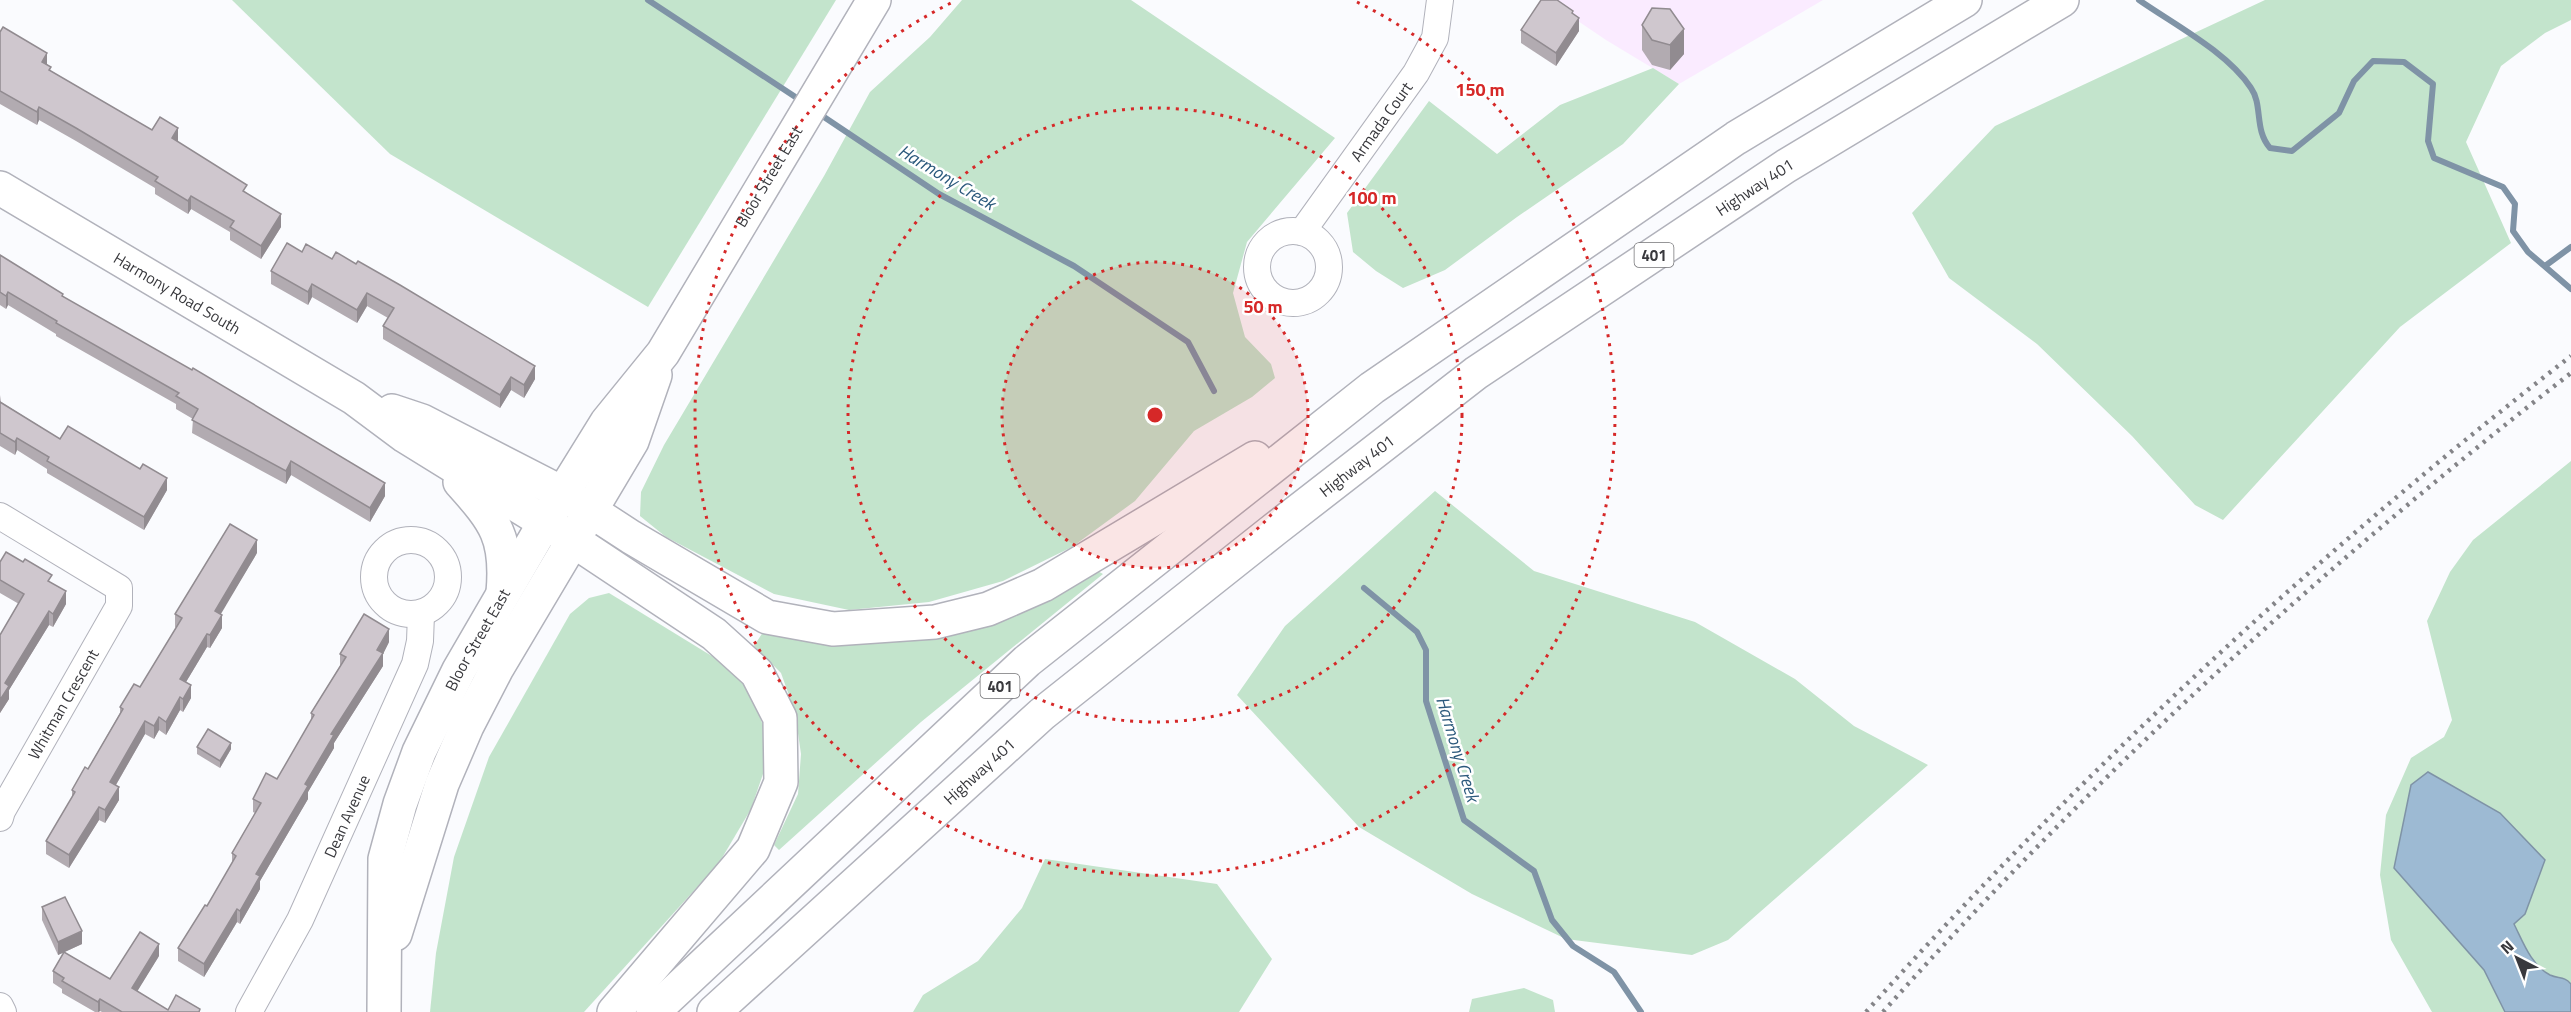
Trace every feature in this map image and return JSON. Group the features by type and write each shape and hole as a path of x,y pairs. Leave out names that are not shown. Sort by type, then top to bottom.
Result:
{"main road":[{"name":"Bloor Street East","path":"384,1012 385,859 400,804 419,752 459,670 562,493 607,422 663,353 874,0"},
{"name":"401","path":"653,1012 1027,660 1372,388 1736,138 1965,0"},
{"name":"Highway 401","path":"714,1012 1042,714 1476,373 1786,166 2056,4"},
{"name":"Harmony Road South","path":"0,188 354,398 439,458 545,522 714,634 757,673 780,718 781,782 753,849 614,1012"},
{"name":"Bloor Street East","path":"386,964 442,784 467,726 497,668 632,441 663,353"},
{"name":"Harmony Road South","path":"354,398 422,421 562,493 640,543 767,617 833,629 935,622 988,609 1043,585 1372,388"},
{"path":"439,458 488,513 496,529 504,549 503,595"}],"street":[{"name":"Armada Court","path":"1302,232 1416,73 1435,38 1440,0"},
{"name":"Whitman Crescent","path":"0,516 119,588 119,606 0,818"},
{"name":"Dean Avenue","path":"249,1012 300,920 415,664 420,641 421,614"},
{"path":"0,1006 3,1012"}],"shaded area":[{"path":"1547,0 1823,0 1679,84 1606,40"}],"green space":[{"path":"232,0 836,0 648,307 390,154"},
{"path":"962,0 1131,0 1335,138 1247,242 1233,293 1245,337 1271,364 1275,378 1252,397 1194,431 1135,501 1072,547 1003,581 929,602 849,610 774,594 666,537 640,516 641,492 664,445 824,176 870,92 930,37"},
{"path":"2265,0 2571,0 2571,20 2545,33 2501,66 2466,142 2511,243 2400,327 2223,520 2195,505 2132,436 2037,344 1949,278 1912,213 1995,126"},
{"path":"1653,68 1679,84 1623,144 1445,270 1403,288 1376,271 1353,252 1347,213 1429,101 1497,154 1560,105"},
{"path":"2571,461 2571,1012 2432,1012 2391,940 2380,875 2386,815 2411,758 2444,737 2452,720 2427,621 2450,572 2473,540"},
{"path":"1435,491 1534,571 1695,622 1795,679 1854,726 1928,765 1728,940 1692,955 1566,939 1472,894 1359,827 1237,695 1285,626"},
{"path":"1094,569 1103,574 921,722 779,850 774,845 798,794 801,754 795,712 781,673 754,646 765,629 869,642 948,637 1017,613"},
{"path":"609,593 715,658 749,689 764,728 765,768 751,809 719,863 584,1012 430,1012 436,953 454,857 489,757 570,614 589,598"},
{"path":"1045,859 1217,884 1272,959 1239,1012 913,1012 923,995 978,961 1022,908"},
{"path":"1524,988 1553,1000 1555,1012 1469,1012 1472,999"}],"water":[{"path":"2428,772 2500,813 2545,860 2525,914 2514,924 2528,952 2543,971 2571,984 2571,1012 2505,1012 2484,970 2394,868 2411,785"}],"building":[{"path":"1541,0 1557,0 1579,18 1556,53 1521,30"},
{"path":"1652,8 1670,9 1684,29 1670,45 1652,40 1642,25"},
{"path":"3,27 47,53 42,62 51,67 49,70 152,130 160,117 178,128 172,138 247,185 243,191 281,214 261,246 230,227 234,221 191,196 188,201 155,181 158,177 39,107 37,112 0,91 0,32"},
{"path":"287,243 302,252 306,244 332,259 336,252 356,264 358,261 535,366 524,385 511,377 500,395 383,326 394,308 367,293 357,310 312,284 308,292 271,271"},
{"path":"0,255 63,294 62,296 192,370 193,368 385,483 370,508 291,461 286,471 192,420 198,409 176,396 179,393 56,323 57,321 8,292 6,296 0,292"},
{"path":"0,402 60,439 68,426 140,469 143,464 167,478 144,517 47,461 49,457 17,438 15,442 0,433"},
{"path":"230,524 257,540 215,611 222,615 210,635 207,634 180,679 191,685 183,699 180,697 166,722 159,717 154,726 145,721 110,782 119,787 105,810 99,807 69,855 46,841 75,792 72,790 85,767 88,769 123,709 120,707 134,684 140,687 182,618 175,614"},
{"path":"6,552 23,562 25,559 52,575 48,581 66,591 53,614 49,611 5,683 9,686 0,700 0,635 24,594 0,580 0,562"},
{"path":"364,614 389,629 377,650 383,653 331,734 334,735 305,784 308,786 256,874 260,876 240,911 237,909 204,964 178,948 205,905 207,906 236,856 232,853 261,803 253,799 266,773 277,779 314,715 311,713 346,657 340,654"},
{"path":"208,729 231,743 220,761 197,747"},
{"path":"65,897 82,931 58,942 42,907"},
{"path":"140,932 159,944 132,988 168,1010 176,995 200,1009 199,1012 122,1012 100,999 98,1002 62,981 64,978 53,971 64,952 110,979"}],"waterway":[{"name":"Harmony Creek","path":"648,0 803,102"},
{"path":"2139,0 2215,51 2241,75 2255,95 2260,126 2270,148 2292,151 2339,113 2354,81 2373,61 2404,62 2433,84 2428,141 2434,158 2503,187 2515,204 2513,231 2528,252 2571,289"},
{"name":"Harmony Creek","path":"818,113 939,194 1074,266 1188,342 1214,391"},
{"path":"2545,266 2571,247"},
{"name":"Harmony Creek","path":"1364,588 1417,632 1426,650 1426,701 1464,820 1534,871 1552,920 1573,946 1614,972 1641,1012"}],"railway":[{"path":"1866,1012 2031,836 2204,668 2384,508 2571,356"},
{"path":"1883,1012 2044,840 2212,677 2389,521 2571,373"}]}
